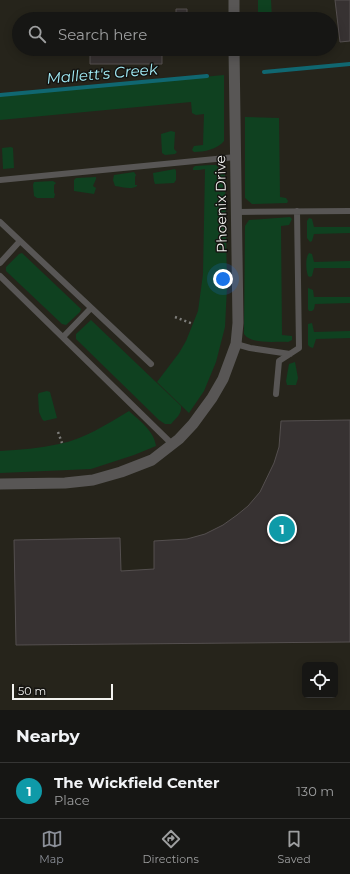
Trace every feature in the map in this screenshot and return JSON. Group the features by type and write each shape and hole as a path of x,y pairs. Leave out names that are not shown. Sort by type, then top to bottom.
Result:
{"street":[{"path":"234,0 234,12"},
{"name":"Phoenix Drive","path":"0,484 65,483 93,480 121,472 152,460 194,424 223,379 236,344 238,323 236,157 239,56"}],"lane":[{"path":"0,180 236,157"},
{"path":"236,212 350,210"},
{"path":"276,394 279,360 299,348 297,211"},
{"path":"0,222 150,364"},
{"path":"0,263 20,241"},
{"path":"0,276 172,444"},
{"path":"63,337 91,308"},
{"path":"236,344 250,348 290,354"}],"path":[{"path":"175,317 193,324"},
{"path":"58,432 62,443"}],"shaded area":[{"path":"0,0 350,0 350,710 0,710"}],"green space":[{"path":"258,0 271,0 272,12 258,12"},
{"path":"224,75 224,141 215,148 206,151 194,152 192,150 194,146 203,145 204,114 196,115 192,113 191,102 0,120 0,96"},
{"path":"245,117 279,118 280,197 286,198 288,201 287,203 252,204 245,198"},
{"path":"171,131 175,132 174,149 177,152 175,154 165,155 162,153 161,134"},
{"path":"2,148 13,148 14,168 3,169"},
{"path":"216,165 225,174 227,287 225,327 216,362 204,391 189,413 157,382 179,353 186,341 198,311 203,274 205,169 193,170 193,168 195,166"},
{"path":"175,169 176,180 174,183 155,184 153,173"},
{"path":"134,172 136,175 135,185 137,186 130,188 115,186 113,180 114,175"},
{"path":"96,177 93,186 96,188 94,194 74,191 74,180 76,178"},
{"path":"53,181 56,183 54,185 54,198 37,198 34,196 34,182"},
{"path":"290,217 292,219 289,225 281,226 282,335 292,336 292,340 288,342 271,342 252,340 244,334 245,226 249,220"},
{"path":"309,218 312,219 314,227 350,227 350,233 314,234 312,241 310,242 307,238 307,221"},
{"path":"22,253 81,309 80,312 66,325 62,324 6,271 6,267 19,254"},
{"path":"309,253 312,254 314,262 350,261 350,268 314,268 312,276 310,277 308,276 306,267 306,261"},
{"path":"308,288 313,290 314,297 350,297 350,303 315,304 314,309 309,311"},
{"path":"91,320 181,406 180,414 171,424 165,424 159,420 76,339 76,334"},
{"path":"312,323 314,332 350,331 350,338 316,339 313,348 310,347 308,345 308,324"},
{"path":"295,362 298,378 296,385 287,385 286,381 289,364"},
{"path":"47,391 50,392 57,418 44,421 39,412 38,395 39,393"},
{"path":"129,411 149,431 155,441 156,446 91,469 0,473 0,451 37,448 69,442 96,430"}],"building":[{"path":"335,0 350,0 350,41 340,42 338,12 336,12"},
{"path":"176,9 187,9 187,12 176,12"},
{"path":"90,56 162,56 162,64 90,64"},
{"path":"350,420 350,642 16,645 14,540 120,538 121,571 154,569 154,541 187,539 205,534 223,525 248,506 260,492 274,463 279,447 281,421"}],"waterway":[{"name":"Mallett's Creek","path":"264,72 350,64"},
{"name":"Mallett's Creek","path":"0,95 207,76"}],"place":[{"name":"The Wickfield Center","path":"282,529"}]}
